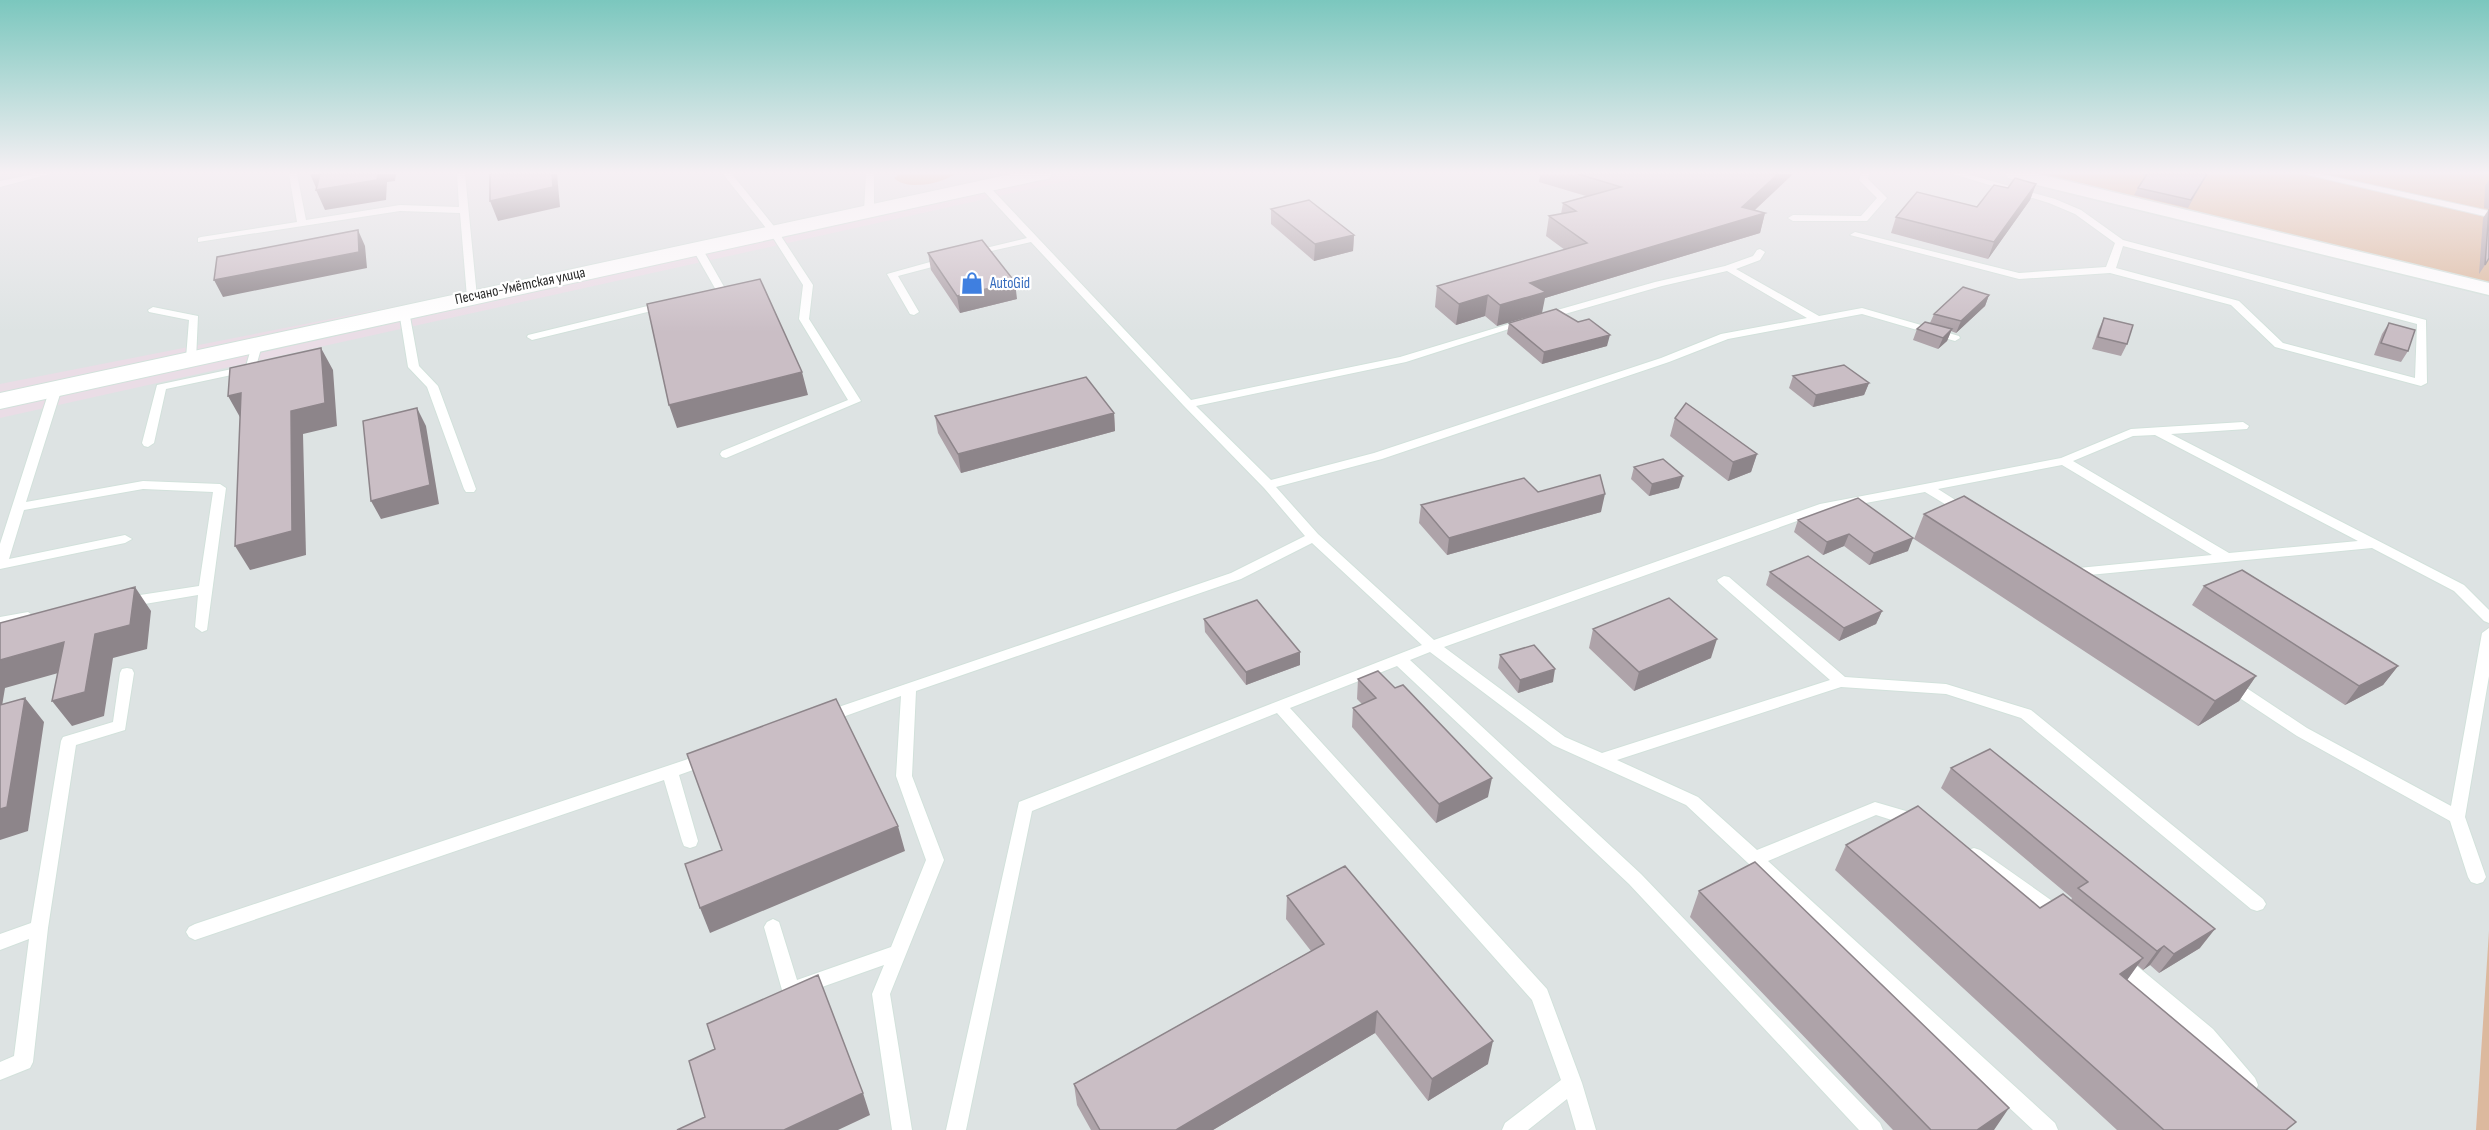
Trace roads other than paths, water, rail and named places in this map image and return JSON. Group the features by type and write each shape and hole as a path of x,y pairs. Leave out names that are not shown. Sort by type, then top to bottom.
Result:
{"main road":[{"name":"Песчано-Умётская улица","path":"0,400 192,358 257,359 404,311 798,227"}],"street":[{"path":"2232,227 2489,289"}],"lane":[{"path":"201,240 285,227"},
{"path":"466,227 472,297"},
{"path":"726,454 855,401 804,319 808,285 770,227"},
{"path":"1022,227 1188,404 1268,485 1313,537 1432,646 1559,741 1692,801 2048,1130"},
{"path":"1855,236 2019,276 2110,270 2235,303 2279,345 2421,383 2422,321 2120,242 2099,227"},
{"path":"914,312 891,274 1033,238"},
{"path":"2110,270 2120,242"},
{"path":"698,248 722,292 700,297"},
{"path":"1188,404 1402,360 1659,284 1728,268 1757,258 1760,252"},
{"path":"1728,268 1817,319"},
{"path":"532,337 677,302"},
{"path":"153,310 194,318 192,358"},
{"path":"404,311 414,367 432,386 470,489"},
{"path":"1268,485 1378,456 1665,360 1725,336 1862,311 1955,338"},
{"path":"148,443 161,387 257,359"},
{"path":"56,388 0,565 125,539"},
{"path":"956,1130 1025,807 1432,646 1825,507 2064,461 2131,433 2243,426"},
{"path":"2158,432 2459,588 2489,618"},
{"path":"2064,461 2227,558"},
{"path":"19,507 143,485 220,488 202,627"},
{"path":"1927,487 1975,518"},
{"path":"812,722 1236,576 1313,537"},
{"path":"2079,586 2055,571 2374,544"},
{"path":"1724,580 1841,682"},
{"path":"114,604 205,590"},
{"path":"0,622 45,615"},
{"path":"2477,877 2457,817 2489,633"},
{"path":"1399,659 1635,879 1873,1130"},
{"path":"0,1071 23,1062 39,928 69,741 120,726 127,673"},
{"path":"2214,675 2302,732 2457,817"},
{"path":"1600,760 1841,682 1946,689 2026,714 2257,904"},
{"path":"902,1130 881,993 935,860 904,776 909,688"},
{"path":"1279,706 1540,995 1572,1083 1586,1130"},
{"path":"195,932 725,753"},
{"path":"670,772 690,841"},
{"path":"1754,859 1875,808 1929,824"},
{"path":"1958,844 2034,895 2071,924"},
{"path":"773,927 791,990 898,952"},
{"path":"0,942 39,928"},
{"path":"2108,954 2206,1035 2257,1095"},
{"path":"1512,1130 1572,1083"}],"place":[{"name":"AutoGid","path":"972,283"}]}
